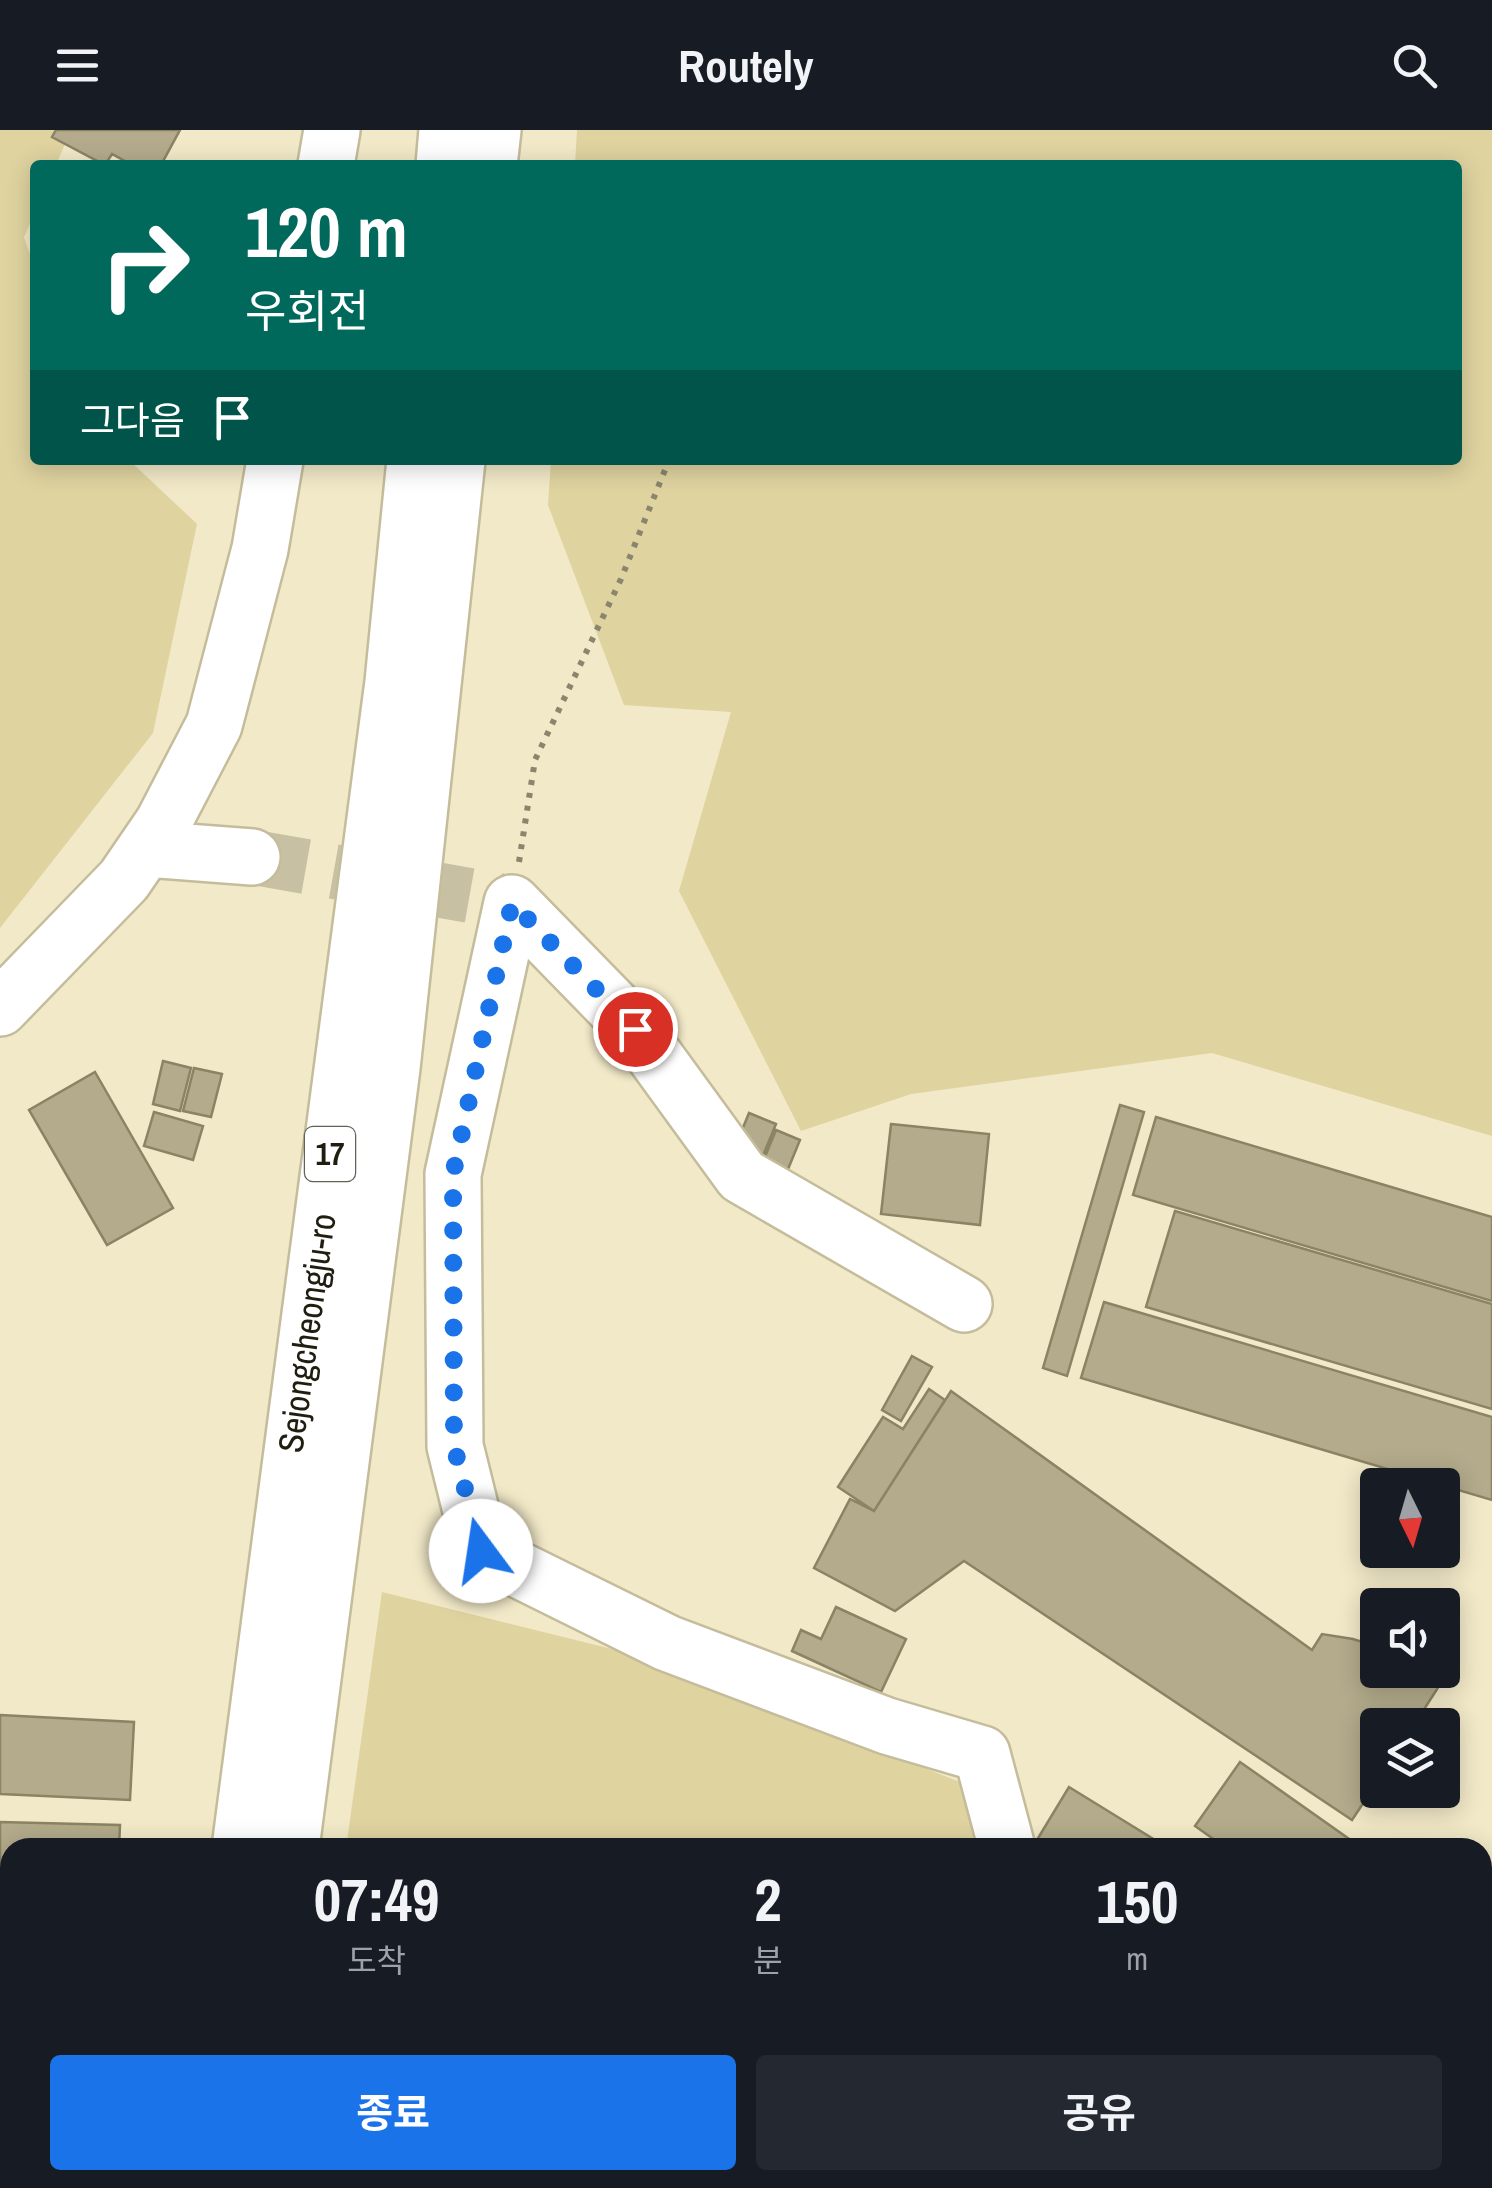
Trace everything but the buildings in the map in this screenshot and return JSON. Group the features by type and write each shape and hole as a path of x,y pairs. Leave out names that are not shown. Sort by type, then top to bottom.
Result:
{"main road":[{"path":"327,160 332,130"},
{"path":"444,160 447,130"},
{"path":"489,160 492,130"},
{"path":"0,1008 124,880 163,823 214,725 260,548 274,465"},
{"name":"Sejongcheongju-ro","path":"241,1838 393,682 415,465"},
{"name":"Sejongcheongju-ro","path":"292,1838 392,1068 456,465"},
{"path":"146,849 252,857"},
{"path":"512,903 635,1029 742,1176 964,1304"},
{"path":"512,903 453,1174 454,1446 481,1551 667,1644 887,1726 982,1754 1004,1838"}],"path":[{"path":"512,903 535,760 621,580 667,465"}],"shaded area":[{"path":"0,130 71,130 58,160 30,160 30,224 24,237 30,254 30,465 134,465 197,524 153,733 0,928"},
{"path":"577,130 1492,130 1492,1136 1212,1053 911,1094 801,1131 679,891 731,712 624,705 548,505 551,465 1462,465 1462,160 575,160"},
{"path":"382,1592 632,1654 978,1789 988,1838 347,1838"}],"tunnel":[{"path":"252,857 512,903"}],"route":[{"path":"481,1551 454,1446 453,1174 512,903 635,1029"}]}
